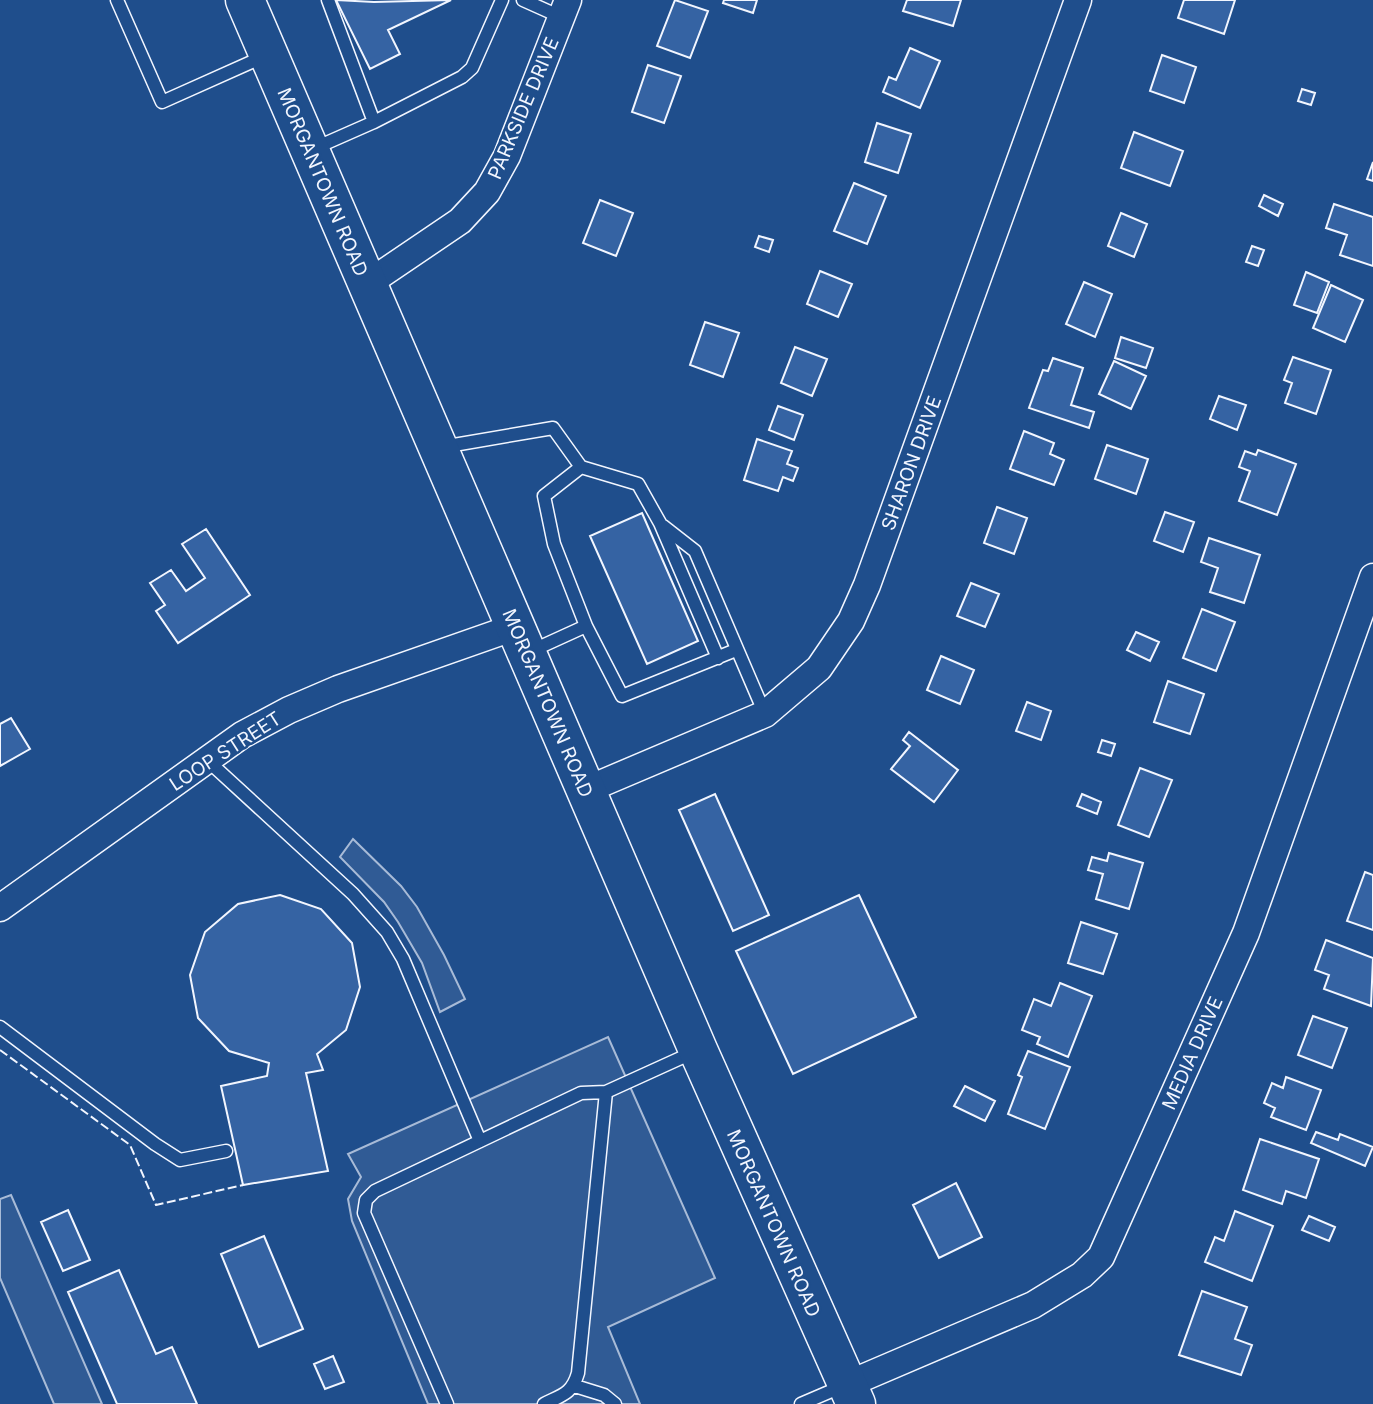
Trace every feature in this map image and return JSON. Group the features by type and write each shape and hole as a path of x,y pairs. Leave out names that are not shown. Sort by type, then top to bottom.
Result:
{"main road":[{"name":"MORGANTOWN ROAD","path":"245,0 698,1050 851,1394"}],"street":[{"name":"SHARON DRIVE","path":"586,790 765,713 820,668 851,621 1079,0"},
{"name":"PARKSIDE DRIVE","path":"368,284 460,221 486,192 507,156 564,9"},
{"name":"MEDIA DRIVE","path":"851,1394 1033,1305 1075,1280 1101,1257 1246,933 1373,577"},
{"name":"LOOP STREET","path":"0,908 242,735 313,700 521,640"}],"lane":[{"path":"117,0 162,102 268,54"},
{"path":"328,0 374,122"},
{"path":"310,150 374,122 462,77 472,68 502,0"},
{"path":"523,0 564,9"},
{"path":"438,448 553,428 581,467 638,484 660,523 718,658"},
{"path":"581,467 544,496 554,544 586,626 622,696 736,650"},
{"path":"660,523 695,551 765,713"},
{"path":"521,640 586,626"},
{"path":"206,759 354,894 387,932 403,959 480,1141"},
{"path":"0,1027 180,1160 226,1151"},
{"path":"447,1404 364,1213 366,1200 375,1191 580,1093 606,1092 698,1050"},
{"path":"544,1404 566,1394 575,1386 580,1360 606,1092"},
{"path":"575,1386 604,1395 615,1404"},
{"path":"801,1404 851,1394"}],"shaded area":[{"path":"353,839 401,886 417,907 465,999 440,1012 422,963 398,922 384,902 340,857"},
{"path":"608,1037 715,1278 608,1327 640,1404 428,1404 352,1221 348,1199 361,1177 348,1154"},
{"path":"11,1195 102,1404 54,1404 0,1278 0,1199"}],"building":[{"path":"336,0 451,0 388,30 400,54 370,69"},
{"path":"675,0 708,11 690,58 657,46"},
{"path":"724,0 757,0 753,13 723,3"},
{"path":"907,0 961,0 953,26 903,11"},
{"path":"1184,0 1235,0 1224,34 1178,18"},
{"path":"910,48 940,61 920,108 883,92 889,77 896,80"},
{"path":"1162,55 1196,67 1184,103 1150,91"},
{"path":"648,65 681,76 664,123 632,112"},
{"path":"1302,89 1315,93 1311,105 1298,101"},
{"path":"877,123 911,134 898,173 865,162"},
{"path":"1134,132 1183,151 1170,186 1121,168"},
{"path":"1373,162 1373,181 1367,179"},
{"path":"854,183 886,196 867,244 834,231"},
{"path":"1264,195 1283,204 1278,216 1259,206"},
{"path":"600,200 633,213 616,256 583,243"},
{"path":"1334,204 1373,217 1373,266 1340,255 1347,235 1326,228"},
{"path":"1121,213 1147,224 1134,257 1108,246"},
{"path":"759,236 773,240 769,252 755,247"},
{"path":"1252,246 1264,250 1258,266 1246,262"},
{"path":"820,271 852,284 838,317 807,304"},
{"path":"1306,272 1329,282 1317,313 1294,305"},
{"path":"1084,282 1112,294 1095,337 1066,324"},
{"path":"1331,285 1363,300 1345,342 1313,328"},
{"path":"705,322 739,333 723,377 690,365"},
{"path":"1121,337 1153,348 1146,368 1115,358"},
{"path":"795,347 827,359 812,396 781,383"},
{"path":"1293,357 1331,370 1316,414 1285,403 1292,383 1284,380"},
{"path":"1053,358 1083,368 1071,405 1094,412 1089,428 1029,408 1043,370 1048,371"},
{"path":"1114,361 1146,376 1131,409 1099,394"},
{"path":"1219,396 1246,405 1237,430 1210,419"},
{"path":"778,406 803,415 794,440 769,430"},
{"path":"1024,431 1054,443 1050,454 1064,460 1054,485 1010,469"},
{"path":"757,439 792,451 787,464 798,468 793,481 783,477 778,491 744,480"},
{"path":"1107,445 1148,459 1136,494 1095,479"},
{"path":"1258,450 1296,464 1277,515 1239,501 1250,471 1239,467 1245,451 1256,455"},
{"path":"997,507 1027,518 1014,554 984,543"},
{"path":"1165,512 1194,522 1183,552 1154,541"},
{"path":"642,513 698,641 647,664 590,536"},
{"path":"206,529 250,595 178,643 156,611 165,605 150,583 171,570 186,591 205,578 182,544"},
{"path":"1209,538 1260,555 1244,603 1210,592 1218,568 1201,562"},
{"path":"971,583 999,594 985,627 957,616"},
{"path":"1202,609 1235,622 1216,671 1183,658"},
{"path":"1136,632 1159,642 1150,661 1127,650"},
{"path":"941,656 974,670 960,704 927,690"},
{"path":"1168,681 1204,694 1190,734 1154,722"},
{"path":"1027,702 1051,711 1041,740 1016,731"},
{"path":"11,718 30,749 0,766 0,724"},
{"path":"909,732 958,770 934,802 891,769 910,746 903,740"},
{"path":"1102,740 1115,744 1111,756 1098,752"},
{"path":"1140,768 1172,780 1149,837 1118,825"},
{"path":"715,794 769,915 733,931 679,810"},
{"path":"1082,794 1101,802 1097,814 1077,806"},
{"path":"1109,853 1143,863 1129,909 1096,899 1103,874 1088,870 1092,857 1107,861"},
{"path":"1365,872 1373,875 1373,930 1347,921"},
{"path":"280,895 321,909 352,943 360,987 346,1030 317,1054 323,1070 306,1073 328,1171 243,1185 221,1086 267,1076 269,1063 229,1051 198,1018 190,975 205,932 238,904"},
{"path":"859,895 916,1017 793,1074 736,951"},
{"path":"1081,922 1117,934 1103,974 1068,963"},
{"path":"1326,940 1373,958 1371,1006 1324,989 1329,975 1315,970"},
{"path":"1060,983 1092,996 1068,1057 1037,1044 1040,1037 1022,1030 1034,999 1051,1006"},
{"path":"1313,1016 1347,1028 1332,1068 1298,1055"},
{"path":"1028,1051 1070,1067 1045,1129 1008,1114 1022,1077 1018,1075"},
{"path":"1286,1077 1321,1090 1306,1130 1271,1117 1275,1108 1264,1103 1272,1083 1283,1088"},
{"path":"965,1086 995,1101 985,1121 954,1106"},
{"path":"1316,1132 1338,1140 1340,1134 1373,1147 1365,1166 1311,1143"},
{"path":"1260,1139 1319,1159 1306,1198 1286,1191 1282,1204 1243,1190"},
{"path":"956,1183 982,1237 939,1258 913,1205"},
{"path":"68,1210 90,1260 63,1271 41,1222"},
{"path":"1235,1211 1273,1226 1252,1281 1205,1262 1215,1237 1224,1241"},
{"path":"1309,1216 1335,1227 1329,1241 1302,1230"},
{"path":"264,1236 303,1329 259,1347 221,1254"},
{"path":"119,1270 156,1354 172,1347 197,1404 117,1404 68,1292"},
{"path":"1202,1291 1247,1307 1235,1339 1252,1345 1241,1375 1179,1355"},
{"path":"333,1356 344,1382 325,1389 314,1364"}],"fence":[{"path":"0,1050 130,1145 156,1205 243,1185"}]}
